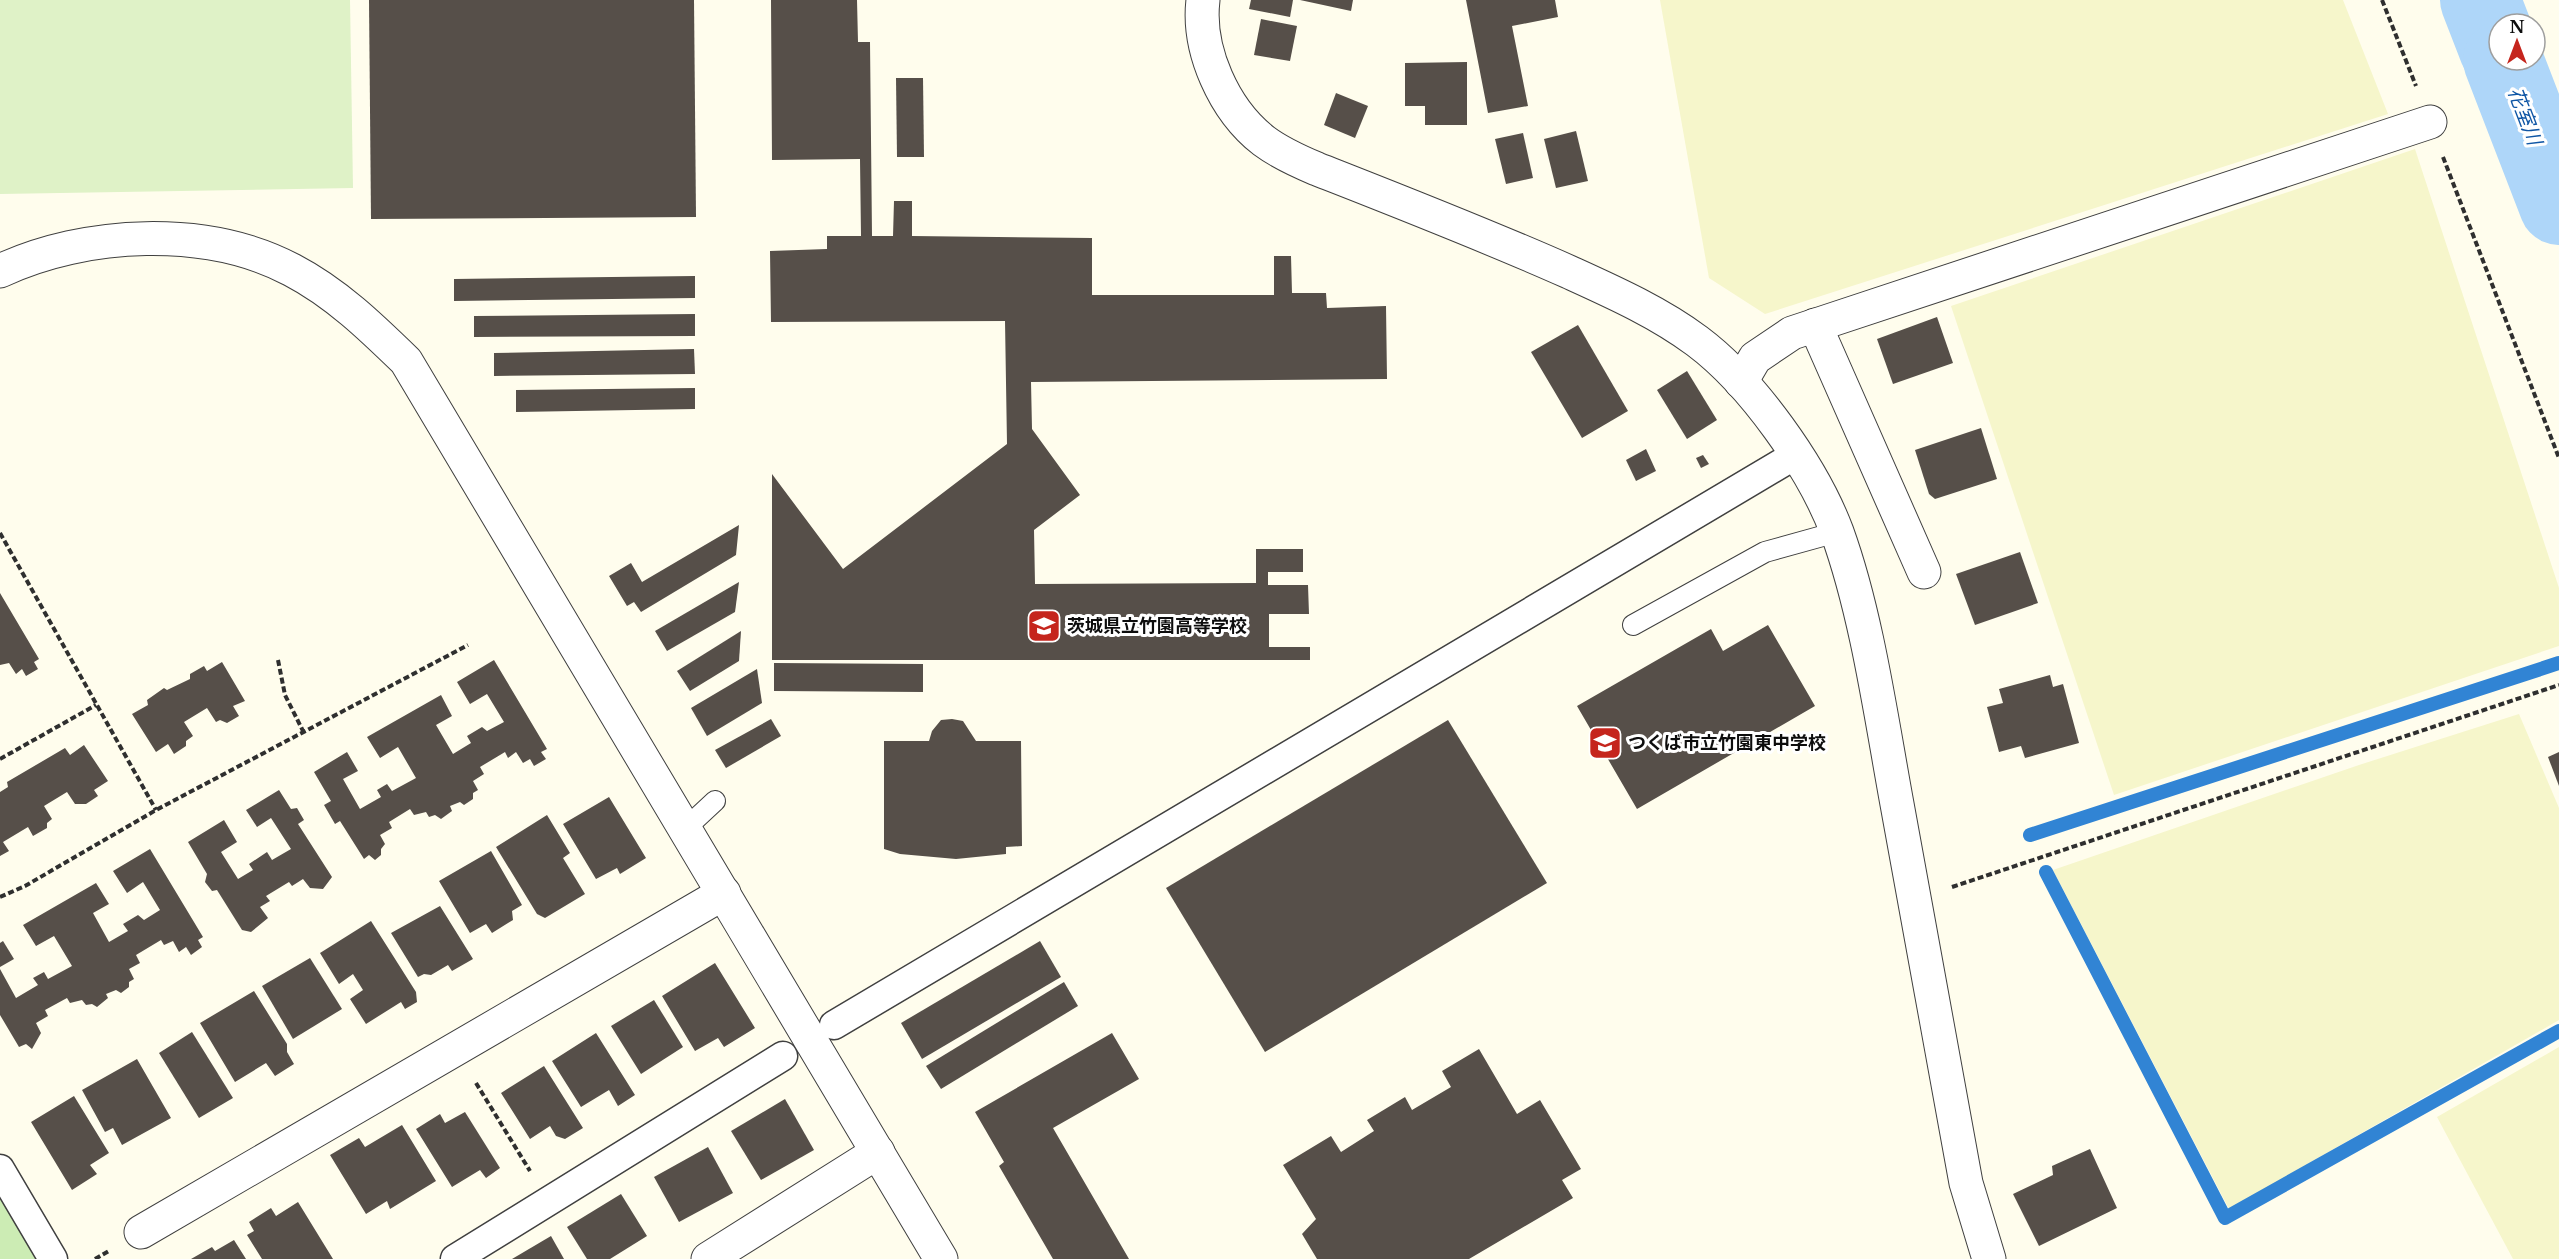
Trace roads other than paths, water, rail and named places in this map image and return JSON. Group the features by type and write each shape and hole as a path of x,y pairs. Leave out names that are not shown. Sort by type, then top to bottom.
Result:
{"street":[{"path":"1203,0 1204,32 1217,79 1242,119 1262,139 1286,155 1317,169 1520,250 1639,304 1698,341 1741,382 1797,454 1837,532 1852,584 1879,704 1966,1183 1989,1259"},
{"path":"1741,382 1755,358 1791,333 2430,122"},
{"path":"0,271 20,262 78,245 134,238 191,241 252,254 291,269 334,296 406,361 941,1259"},
{"path":"1815,325 1924,572"},
{"path":"834,1025 1797,454"},
{"path":"141,1232 724,892"},
{"path":"455,1259 783,1056"},
{"path":"708,1259 878,1152"},
{"path":"0,1169 53,1259"}],"lane":[{"path":"1633,625 1765,552 1837,532"},
{"path":"686,828 716,801"}],"waterway":[{"name":"花室川","path":"2480,0 2487,18"},
{"name":"花室川","path":"2508,72 2559,205"},
{"path":"2030,835 2559,663"},
{"path":"2046,872 2225,1218 2559,1031"}],"place":[{"name":"茨城県立竹園高等学校","path":"1044,626"},
{"name":"つくば市立竹園東中学校","path":"1605,743"}]}
